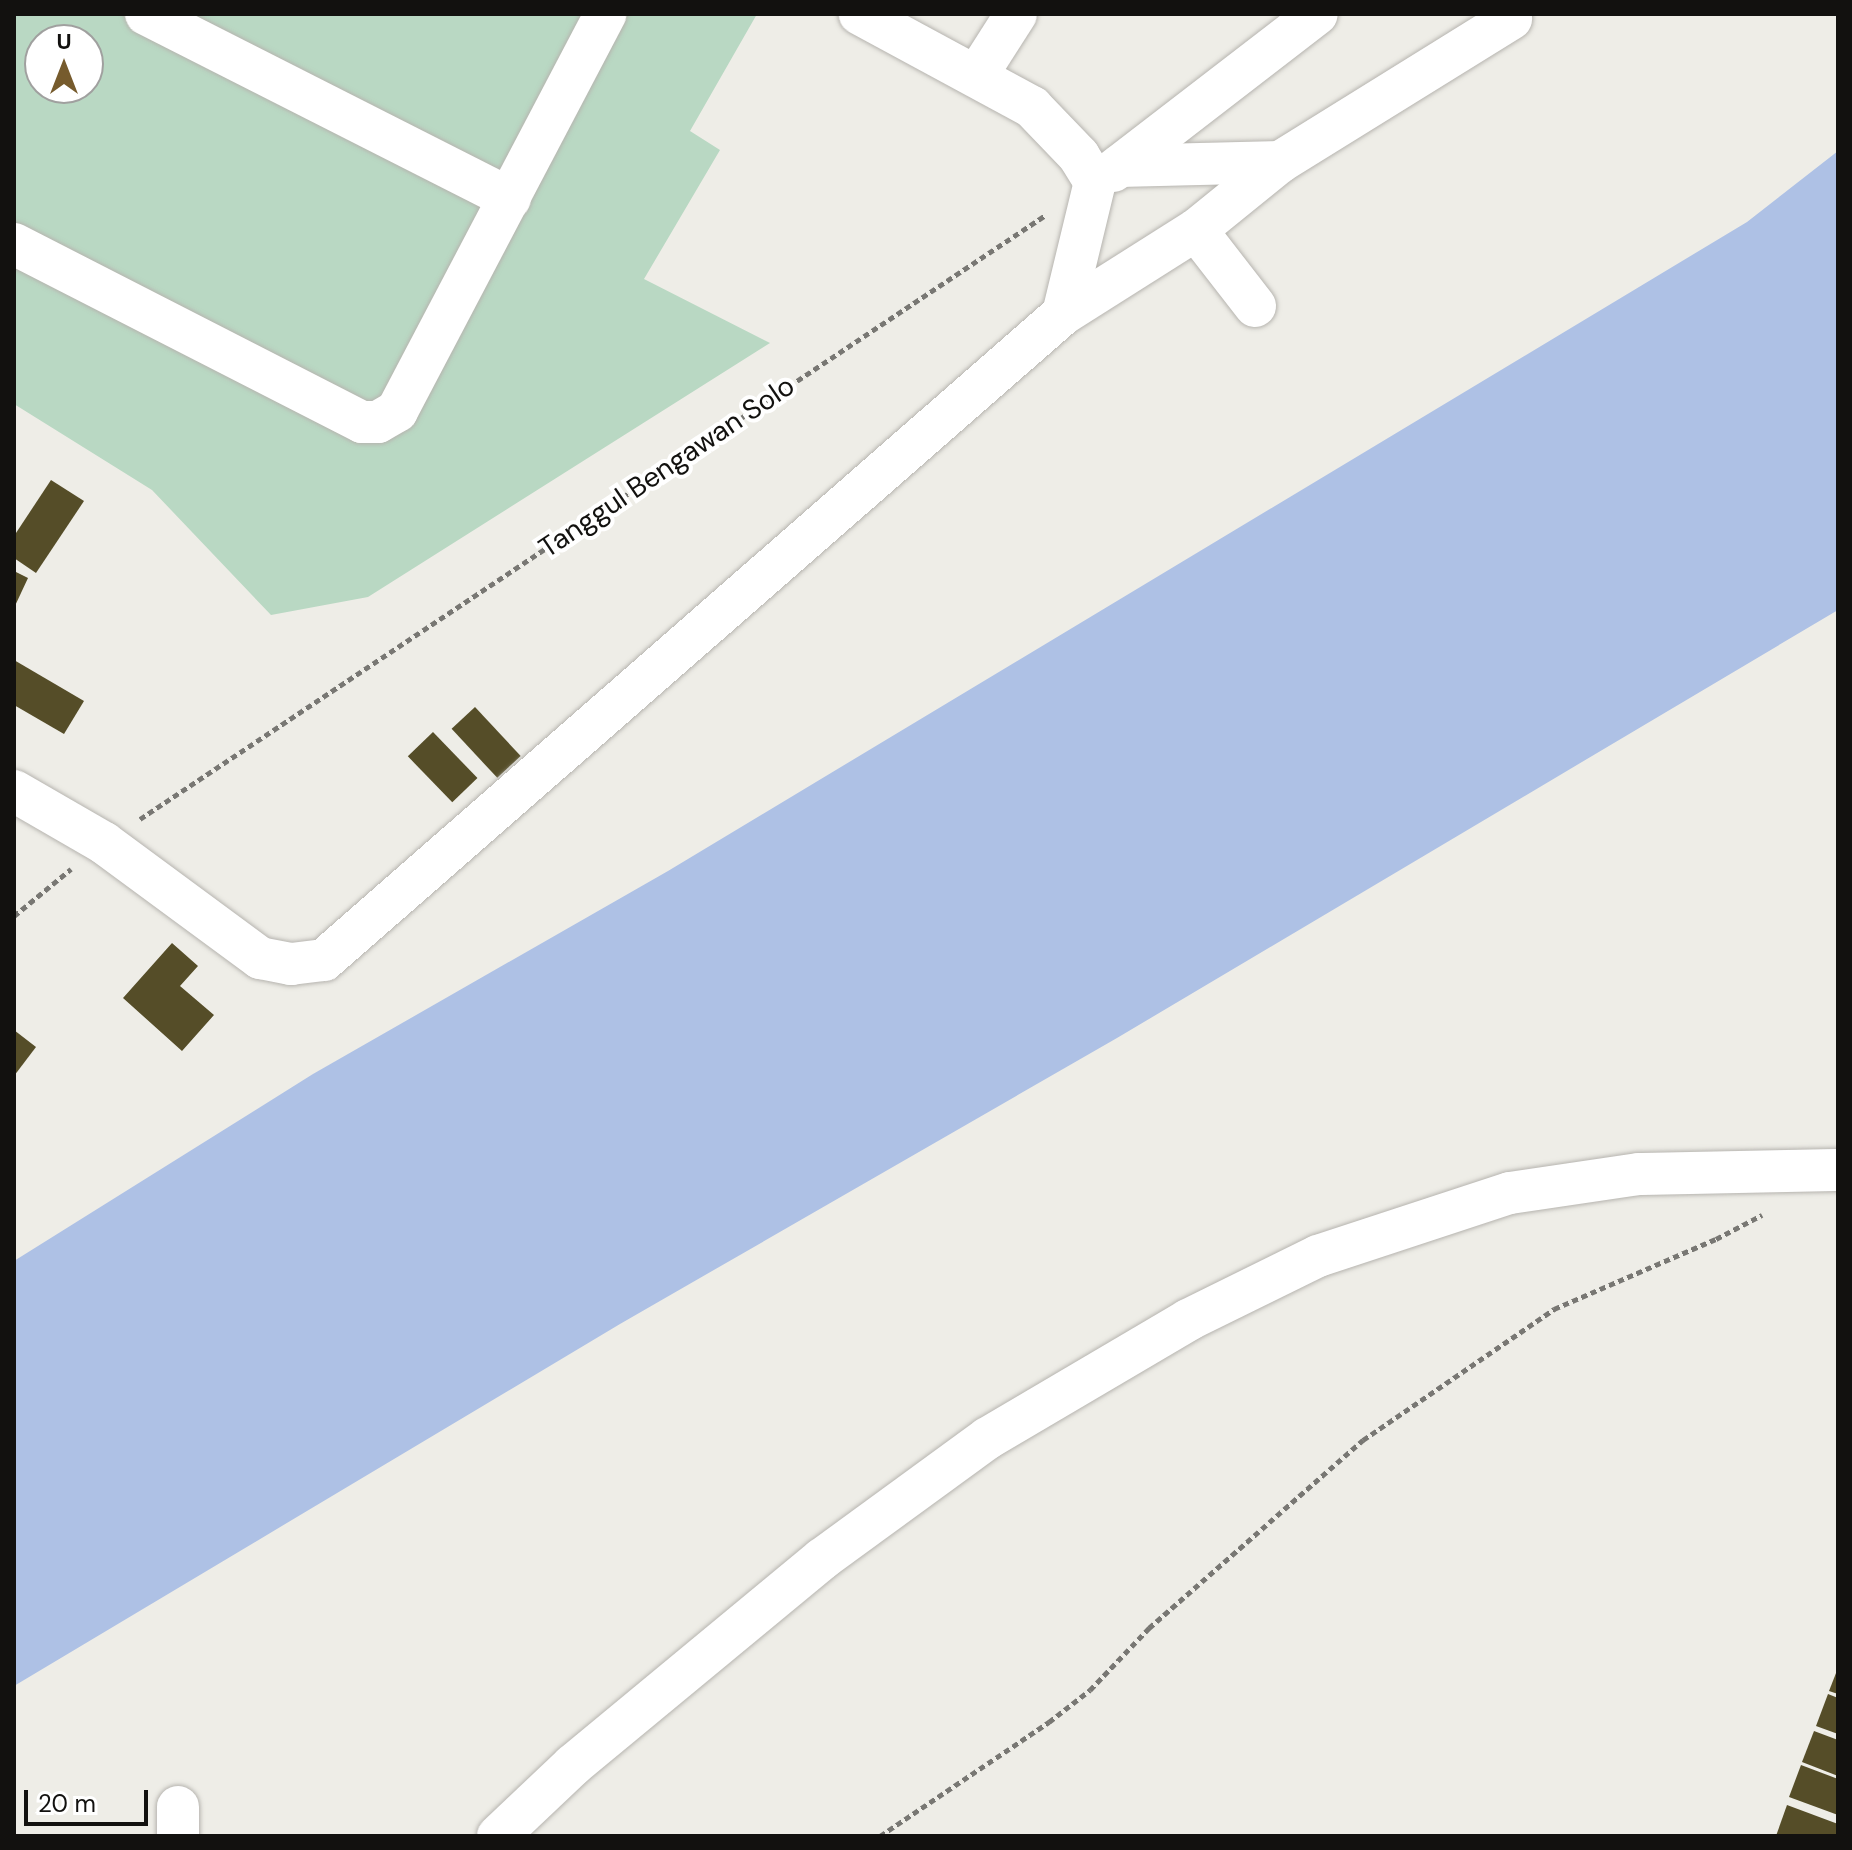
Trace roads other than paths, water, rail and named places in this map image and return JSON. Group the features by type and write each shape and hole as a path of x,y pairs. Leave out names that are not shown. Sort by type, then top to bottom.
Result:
{"street":[{"path":"146,14 510,199"},
{"path":"14,244 362,422 378,422 397,411 605,14"},
{"path":"860,14 1032,107 1073,148 1108,174 1280,162"},
{"path":"977,75 1016,14"},
{"path":"1063,314 1108,174 1317,14"},
{"path":"14,791 104,843 260,958 291,964 324,960 1063,314 1196,230 1280,162 1511,19"},
{"path":"1196,230 1255,306"},
{"path":"498,1836 573,1765 822,1559 988,1438 1188,1320 1305,1262 1510,1193 1639,1174 1838,1170"}],"water":[{"path":"1838,151 1838,610 1117,1038 620,1324 14,1686 14,1261 313,1074 668,871 1747,222"}]}
